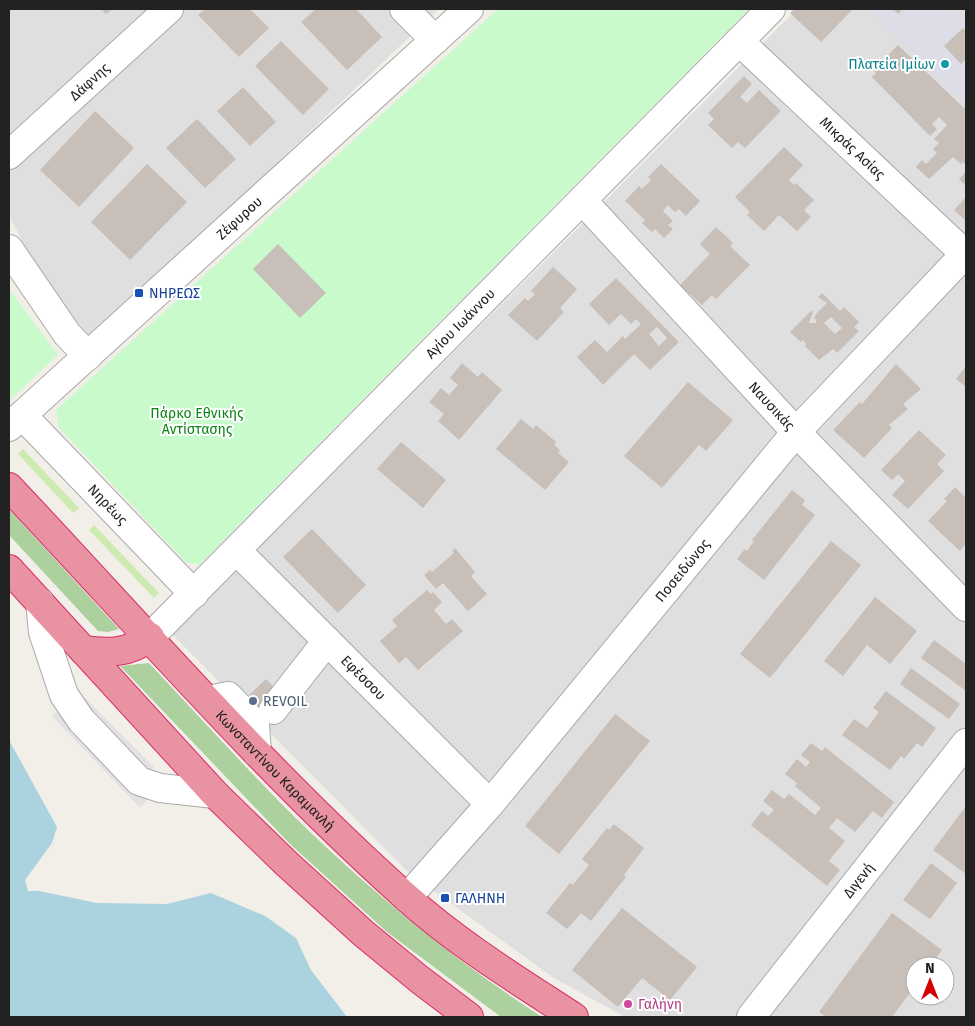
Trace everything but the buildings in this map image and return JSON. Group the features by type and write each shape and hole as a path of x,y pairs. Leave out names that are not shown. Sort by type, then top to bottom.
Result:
{"highway":[{"name":"Κωνσταντίνου Καραμανλή","path":"9,487 257,753 407,898 504,971 574,1017"},
{"path":"9,569 215,794 287,864 363,933 469,1017"},
{"path":"83,650 108,653 125,650 141,645 150,637"}],"street":[{"name":"Δάφνης","path":"9,155 169,9"},
{"path":"404,9 435,40"},
{"name":"Ζέφυρου","path":"16,421 469,9"},
{"name":"Αγίου Ιωάννου","path":"150,637 771,9"},
{"name":"Μικράς Ασίας","path":"739,41 966,254"},
{"name":"Ναυσικάς","path":"582,200 796,432 966,607"},
{"path":"9,248 68,334 88,356"},
{"name":"Ποσειδώνος","path":"407,898 490,804 796,432 966,254"},
{"name":"Νηρέως","path":"16,421 194,594"},
{"name":"Εφέσσου","path":"237,550 490,804"},
{"path":"40,602 43,632 64,695 81,720 139,781 160,788 215,794"},
{"path":"273,710 327,641"},
{"name":"Διγενή","path":"752,1017 966,743"}],"shaded area":[{"path":"9,9 439,9 78,352 9,215"},
{"path":"797,9 966,9 966,1017 625,1017 554,978 410,874 172,634"},
{"name":"Πλατεία Ιμίων","path":"866,9 953,9 966,23 966,105"},
{"path":"85,698 154,767 145,776 146,802 139,807 52,716 62,707 78,703"}],"green space":[{"name":"Πάρκο Εθνικής Αντίστασης","path":"498,9 749,9 200,564 187,563 59,428 56,410"},
{"path":"9,289 58,355 9,401"},
{"path":"23,449 79,508 73,513 18,454"},
{"path":"9,509 119,629 108,632 98,631 9,535"},
{"path":"94,525 159,593 154,598 89,530"},
{"path":"149,663 268,790 336,857 421,930 481,975 542,1017 501,1017 387,932 290,844 120,666"}],"water":[{"path":"9,740 57,827 52,843 25,880 28,891 39,891 97,903 167,904 211,893 265,916 296,938 311,970 347,1017 9,1017"}],"place":[{"name":"Πλατεία Ιμίων","path":"945,64"},
{"name":"ΝΗΡΕΩΣ","path":"139,293"},
{"name":"REVOIL","path":"253,701"},
{"name":"ΓΑΛΗΝΗ","path":"445,898"},
{"name":"Γαλήνη","path":"628,1004"}]}
